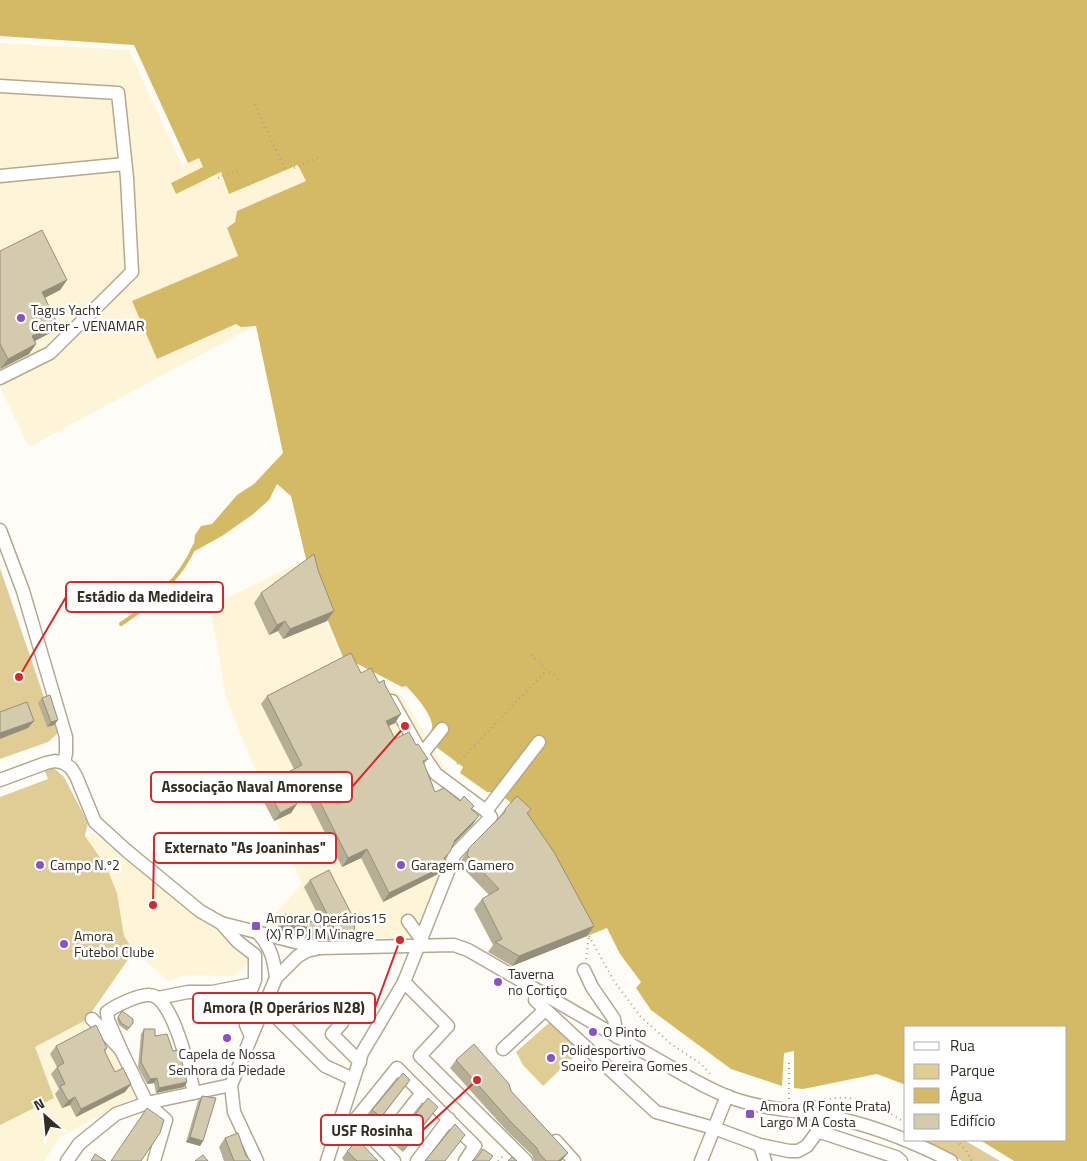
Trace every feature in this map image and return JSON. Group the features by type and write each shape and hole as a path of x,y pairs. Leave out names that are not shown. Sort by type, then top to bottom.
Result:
{"street":[{"path":"0,86 118,94 132,272 50,353 0,378"},
{"path":"0,176 125,164"},
{"path":"0,530 23,591 66,737 64,763"},
{"path":"327,1161 362,1053 404,982 455,854 491,817 486,811 435,772 422,754 386,690"},
{"path":"422,754 442,728"},
{"path":"486,811 539,742"},
{"path":"0,780 46,763 55,761 64,763 71,768 76,776 96,822 127,851 200,911 221,923 319,948"},
{"path":"408,921 421,943"},
{"path":"221,923 238,942 255,955 255,980 247,1000 246,1025 251,1036"},
{"path":"258,933 271,950 276,978"},
{"path":"257,1161 234,1112 231,1084 276,978 298,956 319,948 421,943 454,945 468,950 702,1085 727,1096 770,1108 859,1124 904,1139"},
{"path":"584,970 592,987 614,1019 617,1037"},
{"path":"404,982 448,1026 420,1056 526,1161"},
{"path":"154,1161 166,1120 147,1103 121,1050 108,1020 107,1012 117,1005 150,995 158,998 188,992 212,992 254,984"},
{"path":"542,992 535,1000 656,1112 714,1128 790,1156 807,1146 828,1117"},
{"path":"158,998 175,1026 187,1059 194,1093"},
{"path":"264,1005 325,1066 354,1079"},
{"path":"503,1049 545,1010"},
{"path":"92,1019 121,1050"},
{"path":"342,1023 332,1034 360,1062"},
{"path":"394,1161 355,1120 397,1068 475,1146 465,1161"},
{"path":"67,1161 79,1144 116,1114 147,1103 231,1084"},
{"path":"380,1146 422,1093"},
{"path":"702,1161 727,1096"},
{"path":"417,1161 449,1119"},
{"path":"817,1131 896,1157 902,1161"},
{"path":"549,1133 574,1161"},
{"path":"908,1141 951,1161"},
{"path":"760,1145 765,1161"}],"path":[{"path":"256,104 286,171"},
{"path":"294,168 320,157"},
{"path":"218,178 238,170"},
{"path":"531,655 560,682"},
{"path":"457,764 547,670"},
{"path":"584,970 589,936 614,981 641,1017 671,1044 701,1064 717,1080"},
{"path":"787,1102 789,1059"},
{"path":"810,1102 847,1098 860,1100 904,1122"},
{"path":"957,1141 966,1150 972,1161"}],"shaded area":[{"path":"0,43 129,50 182,165 199,158 203,167 172,182 221,172 230,194 299,165 306,181 237,211 235,222 227,228 238,256 157,359 237,324 241,326 256,325 29,447 0,387"},
{"path":"303,561 340,658 402,696 448,773 411,804 444,864 418,941 262,929 302,884 226,698 210,606"},
{"path":"92,833 207,920 227,939 250,954 251,961 234,976 187,975 167,981 134,951 124,936 117,893 106,866 85,836"},
{"path":"86,1020 113,1051 136,1096 60,1137 44,1161 0,1161 0,1125 54,1098 35,1047"}],"green space":[{"path":"0,568 45,700 57,724 55,725 58,733 48,742 0,759"},
{"name":"Amora Futebol Clube","path":"44,769 55,769 64,777 88,823 85,836 106,866 117,893 124,936 134,951 86,1020 35,1047 54,1098 0,1125 0,797 48,779"},
{"name":"Polidesportivo Soeiro Pereira Gomes","path":"550,1022 580,1051 543,1086 523,1065 516,1052"},
{"path":"922,1141 966,1141 1000,1161 962,1161 946,1151"}],"water":[{"path":"0,0 1087,0 1087,1161 1014,1161 982,1141 1067,1141 1067,1026 904,1026 904,1084 877,1074 803,1089 794,1088 794,1051 784,1053 782,1086 731,1069 651,1010 636,988 641,982 620,954 607,928 587,936 526,816 498,792 487,792 460,773 463,767 427,740 432,723 423,706 406,686 402,687 350,660 345,662 311,580 291,496 277,484 269,500 252,515 222,536 193,552 195,535 201,526 212,524 237,495 254,484 283,453 256,326 241,327 236,324 157,359 132,301 238,256 227,228 235,222 237,211 306,181 298,165 229,194 221,172 176,194 171,183 203,167 199,158 188,163 134,45 0,36"}],"building":[{"name":"Tagus Yacht Center - VENAMAR","path":"42,230 67,280 42,292 57,323 32,336 36,344 8,359 0,344 0,251"},
{"path":"314,554 318,570 334,611 290,629 285,621 277,625 261,593"},
{"path":"351,653 361,673 371,668 379,683 384,680 401,714 386,721 395,739 409,732 416,745 418,744 428,759 423,761 435,792 444,788 460,801 464,796 474,806 471,809 479,816 455,840 450,852 444,858 446,861 444,866 389,893 367,849 348,858 311,784 292,794 297,804 280,813 265,784 302,765 267,696"},
{"path":"50,695 58,720 51,722 42,698"},
{"path":"27,702 34,721 0,733 0,712"},
{"path":"517,796 531,809 527,813 554,852 594,926 519,956 495,942 502,939 482,899 499,889 467,855 469,848 504,813"},
{"path":"329,870 355,921 354,932 325,932 281,921 285,914 334,928 310,880"},
{"path":"122,1011 133,1019 133,1023 129,1028 121,1023 118,1017"},
{"path":"96,1025 107,1048 104,1050 115,1072 123,1068 131,1084 81,1109 75,1097 68,1101 60,1086 65,1084 57,1067 64,1063 56,1046"},
{"path":"144,1029 155,1029 155,1036 167,1034 173,1051 179,1050 187,1082 159,1088 157,1078 150,1079 141,1062"},
{"path":"474,1044 509,1084 511,1091 568,1153 558,1161 546,1161 537,1148 511,1122 456,1060"},
{"path":"403,1073 410,1080 381,1117 372,1110"},
{"path":"202,1096 216,1098 203,1141 190,1137"},
{"path":"428,1098 438,1107 408,1144 398,1136"},
{"path":"147,1108 164,1120 160,1133 141,1161 111,1161"},
{"path":"455,1124 465,1135 445,1161 425,1161"},
{"path":"238,1133 246,1156 251,1161 234,1161 225,1138"},
{"path":"358,1140 378,1161 357,1161 347,1151"},
{"path":"483,1149 493,1156 489,1161 472,1161 477,1158"},
{"path":"95,1154 106,1161 91,1161"},
{"path":"203,1155 208,1161 195,1161"},
{"path":"512,1157 517,1161 508,1161"}],"waterway":[{"path":"121,624 164,590 182,569 195,545"}],"place":[{"name":"Tagus Yacht Center - VENAMAR","path":"21,318"},
{"name":"Estádio da Medideira","path":"19,677"},
{"name":"Associação Naval Amorense","path":"405,726"},
{"name":"Campo N.º2","path":"40,865"},
{"name":"Garagem Gamero","path":"401,865"},
{"name":"Externato \"As Joaninhas\"","path":"153,905"},
{"name":"Amorar Operários15 (X) R P J M Vinagre","path":"256,926"},
{"name":"Amora (R Operários N28)","path":"400,940"},
{"name":"Amora Futebol Clube","path":"64,944"},
{"name":"Taverna no Cortiço","path":"498,982"},
{"name":"O Pinto","path":"593,1032"},
{"name":"Capela de Nossa Senhora da Piedade","path":"227,1038"},
{"name":"Polidesportivo Soeiro Pereira Gomes","path":"551,1058"},
{"name":"USF Rosinha","path":"477,1080"},
{"name":"Amora (R Fonte Prata) Largo M A Costa","path":"750,1114"}]}
